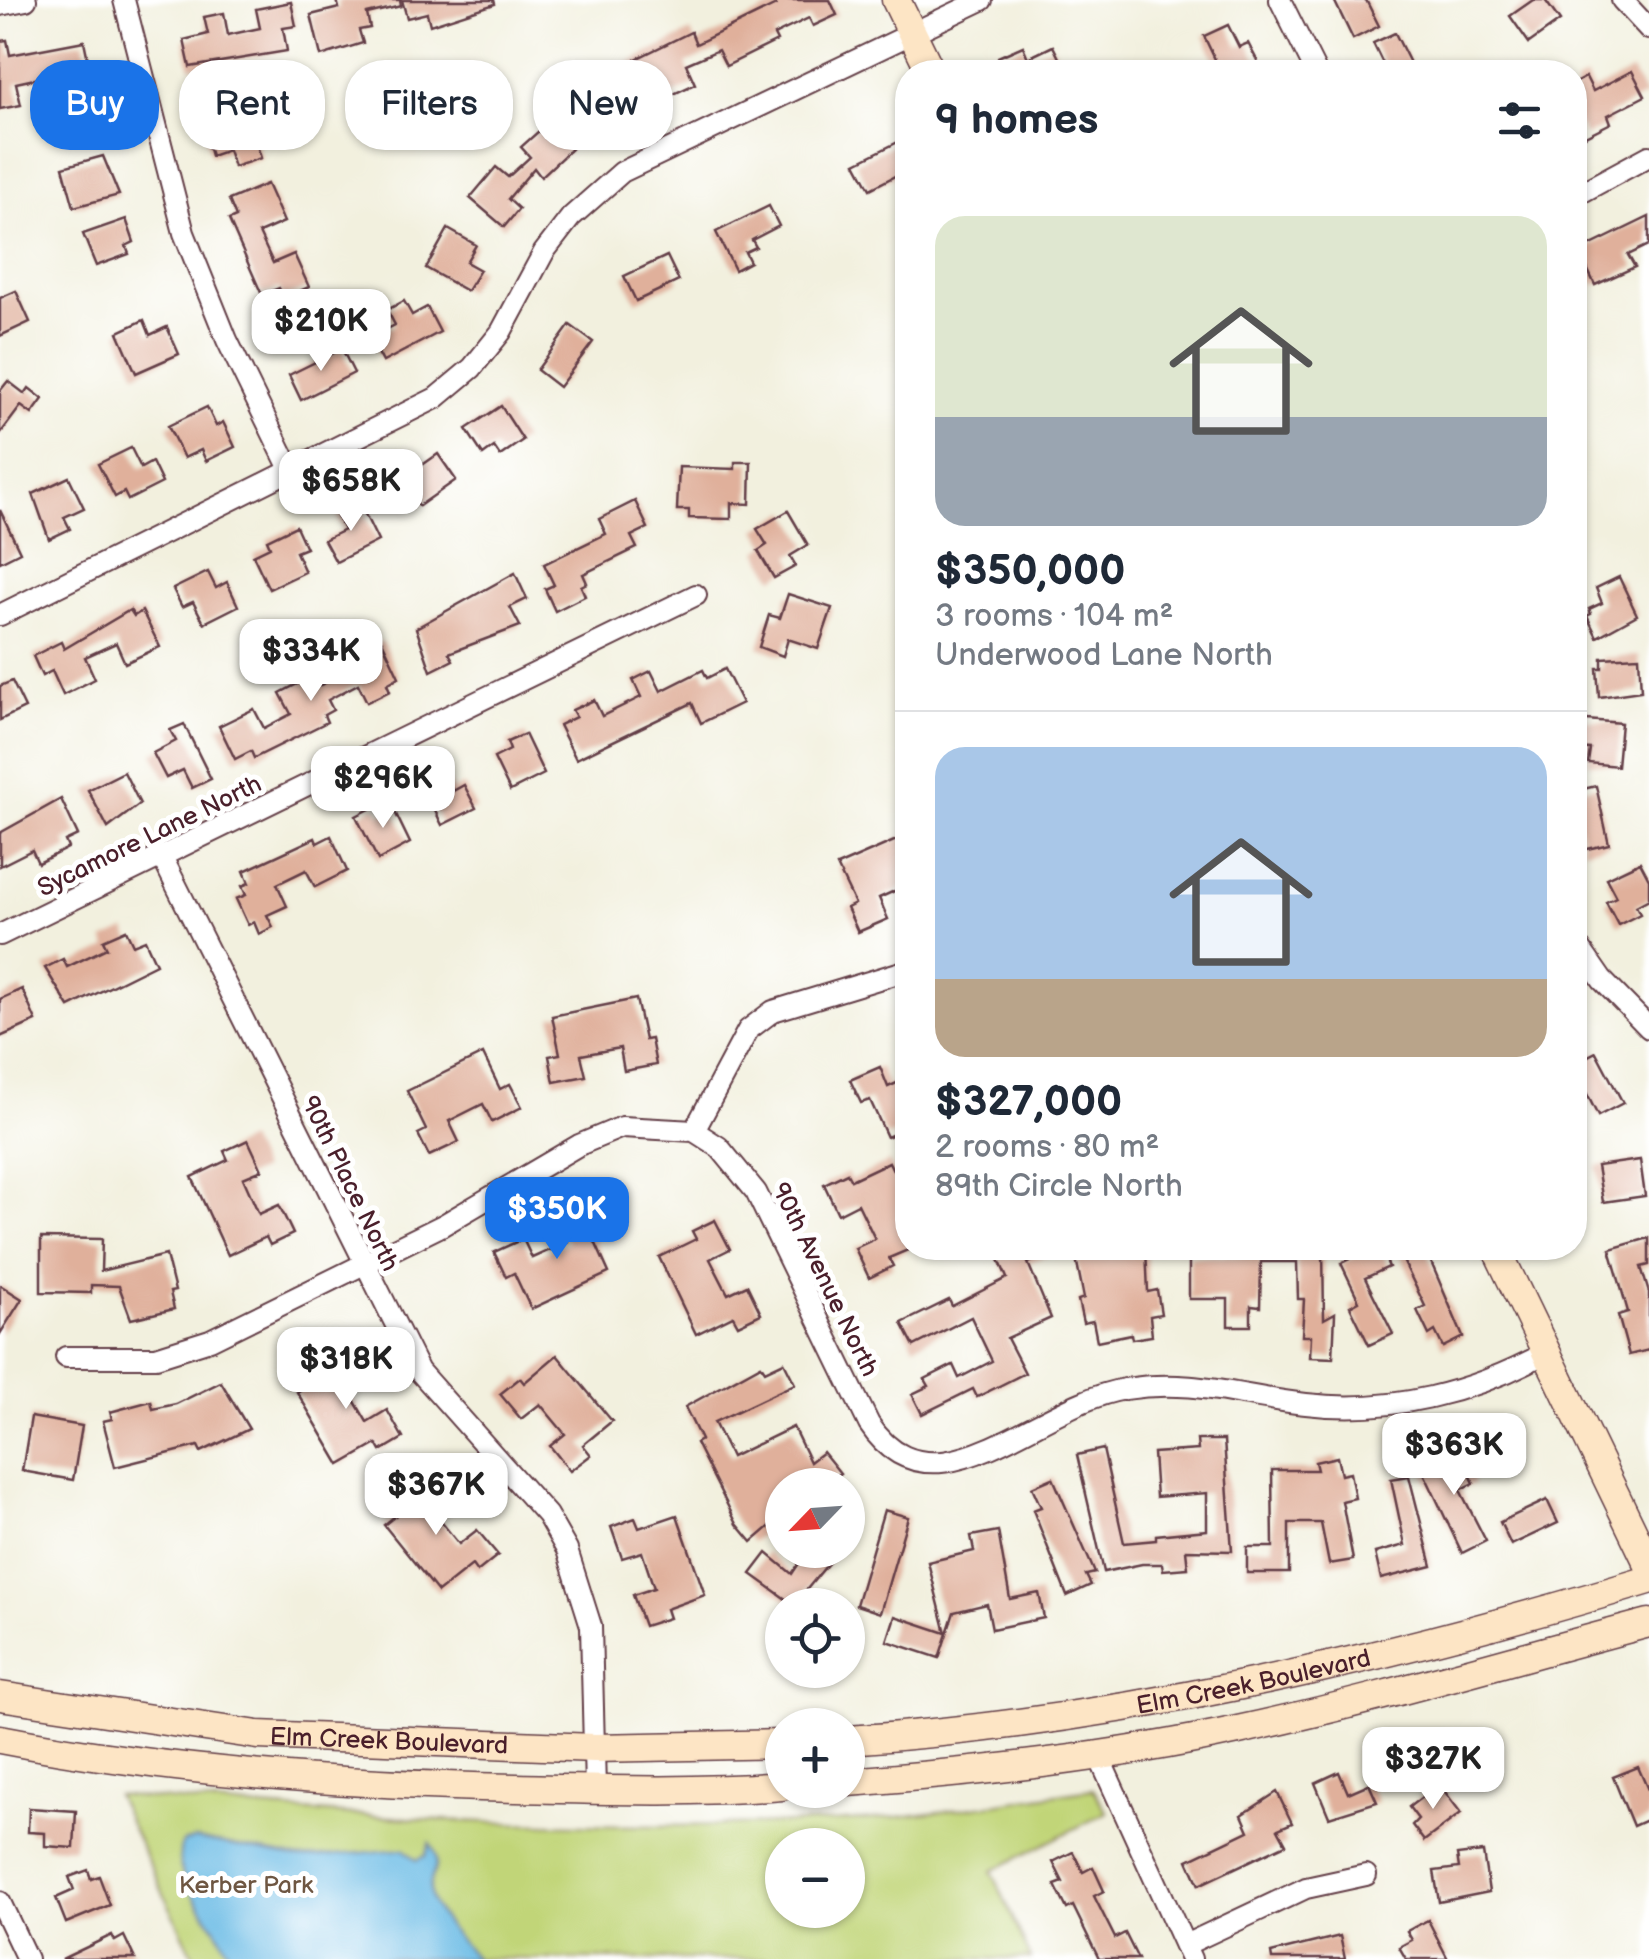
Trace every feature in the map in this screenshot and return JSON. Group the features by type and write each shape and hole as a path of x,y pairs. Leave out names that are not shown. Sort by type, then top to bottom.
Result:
{"main road":[{"path":"896,0 925,60"},
{"path":"1502,1260 1649,1565"},
{"name":"Elm Creek Boulevard","path":"865,1738 1104,1712 1229,1688 1379,1656 1649,1580"},
{"name":"Elm Creek Boulevard","path":"865,1780 1098,1756 1235,1731 1385,1696 1649,1623"},
{"name":"Elm Creek Boulevard","path":"0,1696 258,1735 595,1748 765,1744"},
{"name":"Elm Creek Boulevard","path":"0,1739 76,1754 323,1782 595,1790 765,1786"}],"street":[{"path":"0,5 26,0"},
{"path":"124,0 184,233 227,340 291,472"},
{"path":"0,615 397,421 436,398 472,368 501,332 544,252 571,218 622,172 982,0"},
{"path":"1280,0 1310,60"},
{"path":"1622,0 1649,30"},
{"path":"1587,190 1649,156"},
{"name":"Sycamore Lane North","path":"0,935 696,595"},
{"name":"90th Place North","path":"162,858 419,1371 547,1515 568,1550 591,1626 595,1790"},
{"path":"1587,958 1602,980 1649,1028"},
{"path":"66,1356 125,1358 182,1351 444,1225 602,1133 644,1125 694,1131 748,1030 773,1011 895,974"},
{"name":"90th Avenue North","path":"694,1131 719,1147 756,1192 869,1424 902,1458 937,1466 953,1462 1061,1409 1120,1390 1209,1385 1301,1404 1377,1406 1490,1380 1547,1352"},
{"path":"1098,1756 1188,1952 1306,1888 1366,1876"},
{"path":"0,1902 28,1959"}],"green space":[{"name":"Kerber Park","path":"1093,1789 1107,1812 992,1871 1031,1959 195,1959 116,1795 301,1811 580,1825 767,1824 948,1811"}],"water":[{"path":"196,1839 301,1858 404,1849 416,1860 425,1856 430,1843 436,1863 432,1899 441,1918 476,1959 231,1959 182,1872 182,1843"}],"building":[{"path":"337,0 400,0 401,6 367,14 370,28 359,30 363,43 321,56 311,15 339,8"},
{"path":"402,0 494,0 495,4 430,25 427,13 407,18"},
{"path":"774,0 830,0 837,15 813,26 809,18 774,35 777,41 726,66 718,50 686,64 695,84 673,94 673,60 634,60 691,32 696,44 776,5"},
{"path":"1334,0 1366,0 1379,26 1353,39"},
{"path":"1533,0 1545,0 1560,21 1529,43 1510,16"},
{"path":"291,2 296,26 283,28 287,51 232,60 188,60 184,40 208,34 204,17 224,13 228,35 260,28 256,9"},
{"path":"1228,25 1239,47 1248,43 1257,60 1215,60 1204,36"},
{"path":"1395,33 1408,60 1381,60 1373,43"},
{"path":"7,40 10,55 84,41 88,60 30,60 30,80 16,83 21,105 0,109 0,41"},
{"path":"1023,46 1028,58 1053,46 1060,60 999,60 998,57"},
{"path":"1632,71 1645,96 1608,115 1611,123 1587,135 1587,79 1593,91"},
{"path":"533,136 533,150 570,150 541,177 534,168 508,199 519,209 504,227 470,198 496,167 508,177 530,157 521,147"},
{"path":"895,144 895,176 870,189 856,163"},
{"path":"228,150 258,150 261,158 234,167"},
{"path":"103,156 119,195 74,207 63,167"},
{"path":"267,184 284,222 259,233 273,263 294,254 309,287 284,298 279,288 262,295 229,220 236,217 229,200"},
{"path":"769,206 779,226 752,240 756,247 745,252 750,262 735,270 716,232"},
{"path":"1649,217 1649,245 1628,255 1635,267 1595,285 1587,268 1587,247"},
{"path":"126,219 134,242 126,246 129,254 96,266 83,234"},
{"path":"448,229 476,245 466,262 480,270 467,291 426,268"},
{"path":"667,256 679,281 636,301 624,276"},
{"path":"16,291 30,322 0,336 0,298"},
{"path":"404,301 412,315 427,307 440,332 383,362 370,338 395,325 387,310"},
{"path":"144,320 150,335 167,327 179,354 136,373 118,332"},
{"path":"570,325 593,342 559,387 537,370"},
{"path":"342,349 354,373 301,400 289,375"},
{"path":"8,381 25,394 29,388 43,399 32,414 21,406 0,434 0,391"},
{"path":"501,406 523,440 500,456 494,447 483,455 466,429"},
{"path":"207,407 216,426 223,422 235,447 206,461 201,450 184,458 168,426"},
{"path":"131,448 141,468 152,462 162,483 128,500 124,492 115,497 98,464"},
{"path":"438,454 456,480 419,506 401,480"},
{"path":"735,462 751,462 750,504 731,503 731,519 689,518 689,510 677,510 679,467 735,469"},
{"path":"69,477 84,508 64,517 70,529 49,539 33,494"},
{"path":"635,501 648,528 631,536 637,548 583,574 587,583 581,586 585,596 555,611 545,589 554,585 544,564 606,534 599,519"},
{"path":"360,504 378,541 336,562 324,540 344,530 337,516"},
{"path":"0,510 20,552 0,562"},
{"path":"788,511 808,545 790,556 796,566 774,578 758,551 767,545 757,529"},
{"path":"296,526 306,548 296,552 305,572 269,589 253,555 270,547 267,540"},
{"path":"208,572 216,588 227,582 238,606 204,623 193,602 182,607 173,589"},
{"path":"515,573 527,599 510,607 520,626 449,653 453,660 431,671 416,628"},
{"path":"1619,577 1637,615 1597,637 1587,616 1591,614 1589,609 1602,603 1596,588"},
{"path":"788,594 832,608 818,649 788,639 783,656 759,647 769,615 780,618"},
{"path":"130,610 134,616 142,611 160,647 125,663 116,643 85,657 95,679 63,695 52,671 42,676 33,656 61,642 64,649"},
{"path":"382,641 399,677 387,684 390,691 367,702 358,684 328,700 333,710 324,715 327,722 254,758 251,751 235,759 219,726 254,709 264,728 291,714 280,693 311,677 316,687 352,670 346,659"},
{"path":"1639,656 1641,691 1599,697 1597,668 1602,668 1602,658"},
{"path":"725,669 742,703 701,723 692,703 576,759 559,725 576,717 572,710 594,700 602,716 641,697 633,680 651,671 661,691 703,670 707,678"},
{"path":"12,681 25,708 0,720 0,686"},
{"path":"1587,720 1621,723 1617,766 1588,763"},
{"path":"184,724 211,779 192,788 183,770 166,778 153,753 176,741 170,730"},
{"path":"525,734 544,774 510,791 494,758 510,750 507,742"},
{"path":"124,772 140,804 108,828 88,790"},
{"path":"445,775 453,791 464,785 476,808 442,825 423,786"},
{"path":"1596,786 1609,844 1587,849 1587,788"},
{"path":"61,799 78,835 65,841 68,848 38,863 32,850 0,866 0,833"},
{"path":"376,806 380,814 393,808 410,843 378,860 356,816"},
{"path":"331,836 347,871 315,887 306,870 277,884 287,906 267,915 273,927 259,934 254,922 248,925 236,899 246,895 242,886 249,883 244,871 315,838 317,843"},
{"path":"895,841 895,891 879,898 888,919 858,932 847,908 855,904 837,866"},
{"path":"1640,862 1649,879 1649,899 1636,906 1640,914 1618,925 1606,902 1616,897 1606,878"},
{"path":"126,930 133,945 145,940 156,964 69,1007 45,968 63,959 67,967 107,948 103,940"},
{"path":"22,989 36,1021 0,1037 0,999"},
{"path":"636,999 645,1040 651,1039 656,1065 624,1071 620,1048 581,1055 586,1076 554,1082 549,1056 560,1054 552,1016"},
{"path":"1596,1052 1623,1103 1598,1116 1587,1094 1587,1057"},
{"path":"483,1054 500,1089 510,1084 522,1107 492,1122 483,1104 449,1121 459,1142 429,1156 418,1134 426,1130 407,1091"},
{"path":"880,1067 888,1087 895,1084 895,1134 887,1137 870,1100 861,1103 850,1080"},
{"path":"248,1140 262,1170 243,1178 259,1214 279,1205 293,1234 270,1245 266,1237 228,1255 192,1177 228,1160 224,1151"},
{"path":"1640,1160 1645,1196 1603,1202 1597,1166"},
{"path":"889,1162 895,1174 895,1255 889,1258 893,1266 869,1278 855,1248 875,1239 858,1204 838,1214 824,1184 847,1173 851,1180"},
{"path":"589,1207 600,1231 592,1235 609,1273 531,1309 514,1273 506,1277 494,1252 523,1239 532,1258 568,1242 559,1221"},
{"path":"715,1220 730,1249 710,1259 728,1294 747,1285 761,1314 738,1325 733,1316 696,1334 659,1257 696,1239 692,1231"},
{"path":"41,1238 102,1239 101,1271 166,1255 175,1291 170,1292 174,1309 131,1319 119,1286 91,1285 91,1293 41,1292"},
{"path":"1649,1238 1649,1265 1641,1267 1649,1293 1649,1350 1629,1355 1618,1315 1628,1312 1610,1249"},
{"path":"999,1260 1035,1260 1028,1263 1051,1318 1007,1338 1025,1373 977,1397 973,1389 922,1414 912,1394 929,1386 925,1379 953,1365 959,1378 992,1361 971,1317 914,1346 902,1323 949,1300 952,1306 1007,1278"},
{"path":"1076,1260 1147,1260 1148,1292 1157,1290 1161,1314 1150,1316 1152,1336 1132,1339 1131,1334 1097,1341 1093,1321 1083,1323 1078,1300 1084,1298"},
{"path":"1189,1260 1323,1260 1324,1319 1335,1313 1333,1358 1310,1357 1311,1336 1302,1336 1304,1299 1298,1299 1297,1262 1261,1262 1260,1307 1251,1306 1251,1326 1228,1326 1228,1299 1189,1299"},
{"path":"1386,1260 1389,1267 1365,1278 1393,1334 1369,1345 1350,1306 1359,1301 1341,1263"},
{"path":"1403,1260 1430,1260 1463,1337 1443,1347 1435,1331 1429,1335 1417,1310 1425,1306"},
{"path":"0,1285 22,1299 0,1334"},
{"path":"347,1349 364,1378 347,1388 367,1422 387,1410 403,1438 381,1451 377,1444 340,1465 297,1392 330,1372 324,1363"},
{"path":"557,1355 612,1421 583,1445 591,1455 570,1471 550,1446 565,1434 540,1404 521,1419 500,1394 520,1378 524,1383"},
{"path":"784,1362 795,1384 714,1422 731,1457 793,1427 810,1462 823,1452 836,1468 765,1468 765,1531 752,1542 737,1524 696,1443 701,1440 685,1407 761,1365 765,1371"},
{"path":"221,1382 249,1429 201,1452 198,1446 115,1467 103,1421 112,1419 110,1412 151,1401 153,1409 176,1404"},
{"path":"31,1417 82,1426 73,1480 22,1471"},
{"path":"1197,1440 1224,1440 1232,1551 1186,1550 1188,1568 1163,1570 1162,1564 1142,1564 1104,1572 1077,1455 1103,1449 1124,1543 1156,1540 1156,1535 1207,1530 1207,1493 1156,1497 1153,1453 1198,1450"},
{"path":"1446,1447 1455,1466 1464,1461 1474,1483 1460,1490 1486,1541 1462,1553 1424,1473 1434,1471 1427,1456"},
{"path":"1337,1457 1341,1475 1350,1473 1355,1498 1342,1501 1353,1560 1329,1564 1321,1523 1289,1523 1289,1573 1247,1573 1247,1547 1273,1547 1272,1470 1317,1470 1315,1462"},
{"path":"429,1475 450,1500 434,1513 459,1544 477,1530 498,1555 477,1572 472,1565 438,1592 384,1525 415,1500 409,1491"},
{"path":"1409,1476 1432,1566 1381,1579 1375,1553 1405,1545 1391,1479"},
{"path":"1053,1478 1095,1573 1086,1575 1091,1585 1067,1596 1033,1510 1041,1507 1032,1487"},
{"path":"1547,1500 1558,1523 1511,1545 1500,1522"},
{"path":"884,1510 908,1517 880,1613 865,1608 865,1588 861,1588"},
{"path":"677,1515 705,1595 666,1609 669,1618 644,1626 633,1595 654,1588 642,1552 622,1558 611,1527 635,1518 639,1528"},
{"path":"998,1531 1010,1599 1039,1593 1044,1618 992,1629 987,1604 954,1612 939,1658 887,1641 895,1616 946,1633 928,1562 974,1551 971,1536"},
{"path":"765,1556 765,1568 785,1568 792,1574 796,1568 824,1568 808,1588 770,1588 751,1574"},
{"path":"1638,1767 1649,1792 1649,1819 1633,1826 1613,1777"},
{"path":"1339,1772 1348,1793 1369,1784 1377,1802 1329,1817 1315,1783"},
{"path":"1439,1784 1461,1813 1424,1841 1412,1825 1418,1819 1409,1807"},
{"path":"1277,1792 1292,1823 1278,1829 1286,1844 1199,1885 1188,1860 1249,1831 1242,1815"},
{"path":"29,1808 76,1811 74,1848 45,1846 45,1833 28,1832"},
{"path":"1073,1852 1083,1872 1093,1867 1104,1891 1094,1896 1115,1938 1125,1933 1138,1959 1099,1959 1073,1906 1067,1909 1055,1885 1063,1882 1053,1862"},
{"path":"1483,1852 1489,1892 1439,1902 1434,1871 1459,1868 1457,1855"},
{"path":"88,1870 91,1879 99,1876 110,1905 66,1923 56,1898 74,1890 69,1877"},
{"path":"1428,1920 1448,1959 1406,1959 1399,1947 1412,1940 1407,1931"},
{"path":"112,1935 115,1941 124,1936 135,1959 62,1959"},
{"path":"1340,1936 1345,1959 1272,1959 1271,1953"}]}
